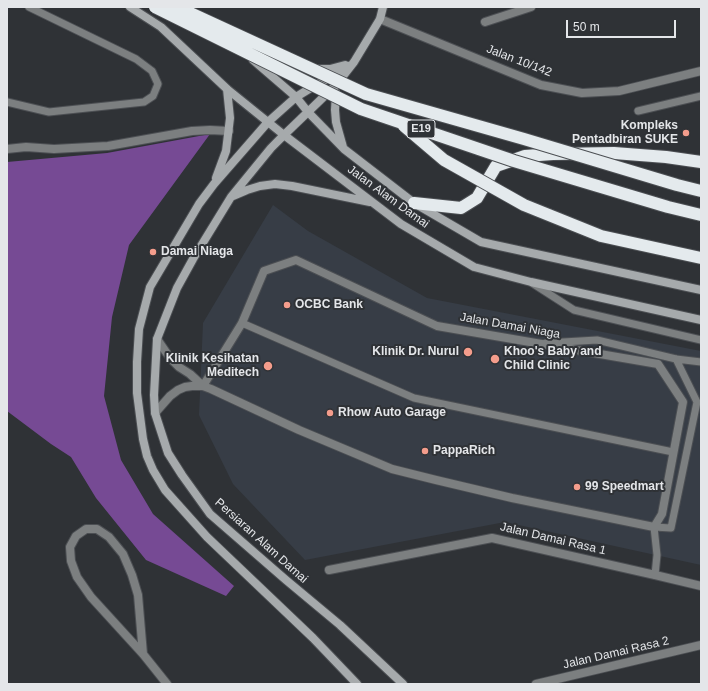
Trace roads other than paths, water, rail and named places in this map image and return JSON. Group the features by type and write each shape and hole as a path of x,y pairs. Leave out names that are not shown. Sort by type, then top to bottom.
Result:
{"highway":[{"name":"E19","path":"155,7 361,109 514,161 668,207 701,215"},
{"name":"E19","path":"177,7 366,94 700,191"},
{"path":"366,94 444,160 524,205 602,236 701,258"},
{"path":"414,204 460,208 477,198 496,166 525,156 614,153 666,157 701,162"}],"main road":[{"name":"Jalan Alam Damai","path":"130,7 161,27 227,89 401,224 474,267 531,282 701,320"},
{"name":"Jalan Alam Damai","path":"185,7 261,66 296,97 308,112 344,149 414,204 481,242 701,290"},
{"name":"Persiaran Alam Damai","path":"383,7 380,19 354,62 336,84 271,148 231,197 193,259 177,288 157,339 154,395 155,413 168,453 210,514 340,625 402,684"},
{"path":"261,66 296,69 330,69 354,62"},
{"path":"354,62 335,75 296,97 268,122 214,184 199,204 150,287 138,329 137,393 143,439 147,456 164,490 207,537 313,638 357,684"},
{"path":"336,84 336,122 344,149"},
{"path":"214,184 226,150 229,131 230,118 227,89"},
{"path":"231,197 260,186 275,184 373,202"}],"street":[{"path":"484,22 531,7"},
{"name":"Jalan 10/142","path":"380,19 541,85 582,93 619,91 701,71"},
{"path":"7,149 26,147 54,150 108,146 192,131 229,131"},
{"name":"Jalan Damai Niaga","path":"203,386 242,323 264,271 296,260 437,326 658,364 682,402 662,514 654,527"},
{"path":"157,339 170,358 203,386"},
{"path":"155,413 170,396 178,390 185,387 203,386 299,430 392,469 504,496 654,527"},
{"path":"143,654 138,595 132,575 123,554 109,537 97,529 86,529 76,536 70,547 71,561 77,577 91,597 143,654 167,684"},
{"name":"Jalan Damai Rasa 1","path":"329,570 492,538 701,586"},
{"name":"Jalan Damai Rasa 2","path":"536,684 701,645"}],"lane":[{"path":"7,102 49,112 144,102 153,96 158,84 152,71 136,59 29,7"},
{"path":"638,111 701,96"},
{"path":"531,282 574,310 701,340"},
{"path":"242,323 414,398 673,452"},
{"path":"538,343 597,340 676,359 701,362"},
{"path":"656,575 657,555 654,527 671,528 699,401 676,359"}],"place":[{"name":"Kompleks Pentadbiran SUKE","path":"686,133"},
{"name":"Damai Niaga","path":"153,252"},
{"name":"OCBC Bank","path":"287,305"},
{"name":"Klinik Dr. Nurul","path":"468,352"},
{"name":"Khoo's Baby and Child Clinic","path":"495,359"},
{"name":"Klinik Kesihatan Meditech","path":"268,366"},
{"name":"Rhow Auto Garage","path":"330,413"},
{"name":"PappaRich","path":"425,451"},
{"name":"99 Speedmart","path":"577,487"}]}
